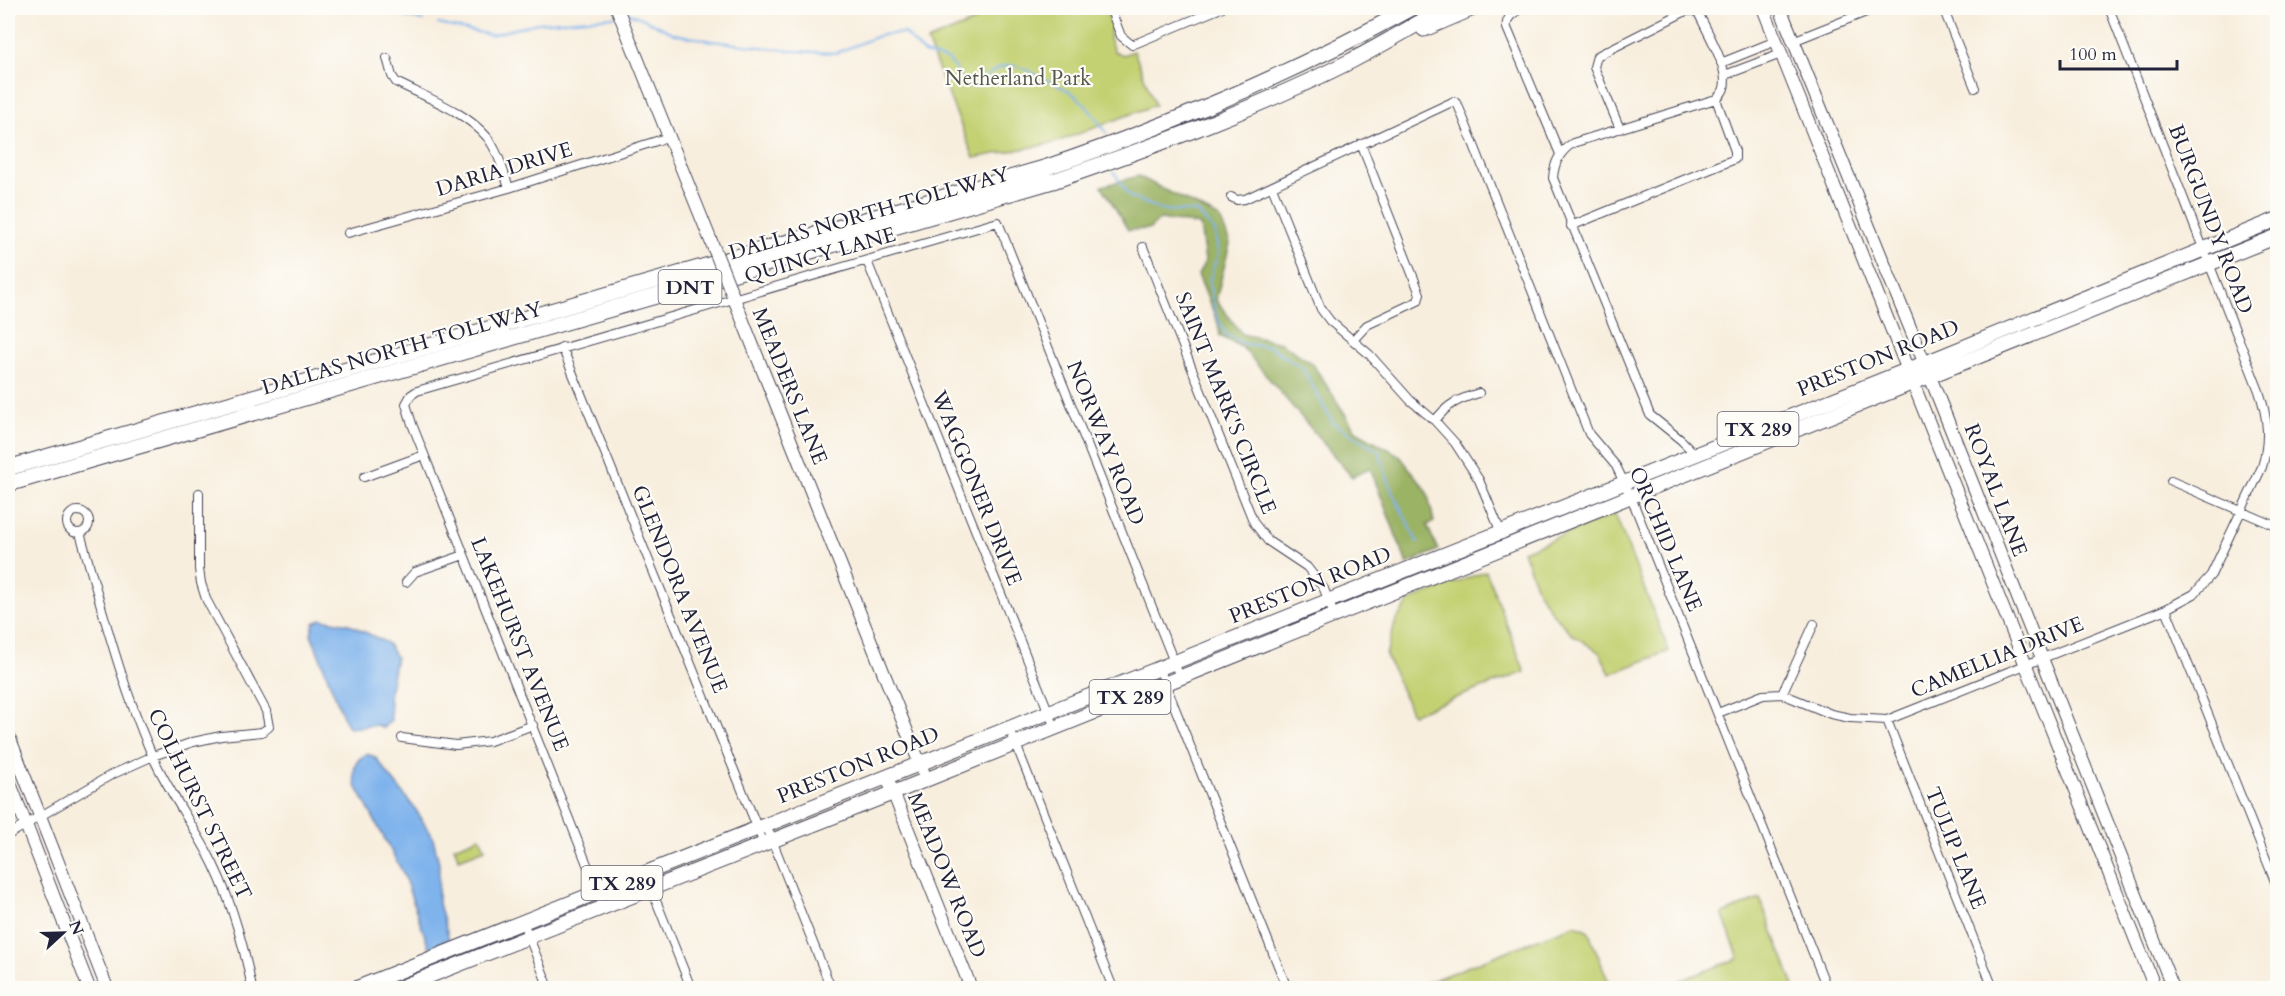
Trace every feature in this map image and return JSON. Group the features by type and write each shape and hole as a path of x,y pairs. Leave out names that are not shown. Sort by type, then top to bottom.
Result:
{"highway":[{"name":"DALLAS NORTH TOLLWAY","path":"8,484 1056,180 1215,121 1296,86 1361,55 1444,8"},
{"path":"1361,55 1473,8"},
{"name":"DALLAS NORTH TOLLWAY","path":"8,468 1044,168 1214,105 1306,62 1408,9"}],"main road":[{"name":"MEADERS LANE","path":"617,8 926,779"},
{"name":"ROYAL LANE","path":"1762,8 2155,988"},
{"name":"ROYAL LANE","path":"1780,8 1925,363 2173,988"},
{"path":"1776,41 1793,41"},
{"path":"1781,54 1793,41"},
{"path":"1808,122 1824,116"},
{"path":"1848,222 1864,216"},
{"name":"PRESTON ROAD","path":"357,988 1925,363 2128,278 2277,219"},
{"name":"PRESTON ROAD","path":"407,987 2277,236"},
{"path":"1863,260 1880,254"},
{"path":"2128,278 2134,294"},
{"path":"2065,304 2073,318"},
{"path":"1772,424 1783,436"},
{"path":"1770,441 1772,424"},
{"path":"8,734 107,988"},
{"name":"MEADOW ROAD","path":"887,777 971,988"},
{"path":"8,778 89,988"},
{"path":"2115,888 2130,882"}],"street":[{"path":"1110,8 1121,36 1132,45 1221,8"},
{"path":"1522,8 1509,18 1506,23 1507,28 1560,154"},
{"path":"1793,41 1876,8"},
{"path":"1943,8 1975,88"},
{"name":"BURGUNDY ROAD","path":"2109,8 2259,391 2267,420 2267,448 2262,467 2240,512"},
{"path":"2274,8 2277,16"},
{"path":"1620,129 1594,67 1597,56 1686,11 1697,9 1725,75 1724,88 1716,99 1620,129 1573,143 1560,154 1553,178 1650,415 1681,440 1706,467"},
{"path":"1721,63 1776,41"},
{"path":"1725,75 1781,54"},
{"path":"387,58 396,82 463,117 485,135 499,158 509,188"},
{"path":"1571,226 1735,159 1735,151 1716,99"},
{"name":"ORCHID LANE","path":"1361,144 1454,101 1460,111 1589,434 1616,466 1631,497 1827,988"},
{"name":"DARIA DRIVE","path":"348,233 509,188 669,137"},
{"path":"1232,197 1237,200 1245,199 1361,144 1420,294 1418,301 1367,325 1354,339"},
{"path":"1272,187 1321,309 1330,321 1354,339 1403,394 1435,420 1455,443 1474,471 1501,531 1510,545"},
{"name":"QUINCY LANE","path":"411,395 417,391 562,347 998,222"},
{"name":"NORWAY ROAD","path":"998,222 1180,677"},
{"name":"SAINT MARK'S CIRCLE","path":"1143,247 1254,523 1268,541 1307,567 1324,589 1334,615"},
{"name":"WAGGONER DRIVE","path":"867,261 1055,728"},
{"name":"GLENDORA AVENUE","path":"562,347 831,988"},
{"path":"1435,420 1447,405 1479,393"},
{"name":"LAKEHURST AVENUE","path":"411,395 406,404 424,455 534,725 604,907"},
{"path":"364,477 424,455"},
{"path":"2171,481 2277,527"},
{"path":"8,834 111,775 153,756 193,742 221,736 262,732 268,727 266,711 206,599 201,583 199,493"},
{"name":"CAMELLIA DRIVE","path":"1782,694 1831,714 1850,718 1887,720 2026,665 2166,609 2194,594 2211,575 2240,512"},
{"name":"COLHURST STREET","path":"80,533 122,677 153,756 207,852 225,893 241,938 252,988"},
{"path":"406,582 415,572 464,555"},
{"path":"2166,609 2277,889"},
{"path":"1718,713 1763,694 1782,694 1814,624"},
{"path":"1159,668 1287,988"},
{"name":"TULIP LANE","path":"1887,720 1993,988"},
{"path":"402,738 456,745 490,741 534,725"},
{"path":"1009,727 1113,988"},
{"path":"645,873 691,988"},
{"path":"523,922 549,988"},
{"path":"404,970 407,987"}],"green space":[{"name":"Netherland Park","path":"992,8 1105,8 1112,25 1109,38 1114,51 1123,55 1134,51 1155,105 1054,143 974,158 927,41 974,22"},
{"path":"1138,176 1220,218 1230,243 1216,300 1242,334 1281,343 1312,363 1356,431 1399,455 1427,491 1434,522 1427,525 1438,550 1407,564 1370,468 1352,477 1243,348 1220,336 1218,323 1198,275 1205,261 1200,225 1160,219 1150,229 1128,230 1102,186"},
{"path":"1615,514 1669,651 1610,674 1600,653 1573,635 1552,613 1538,591 1523,551"},
{"path":"1486,571 1525,672 1412,714 1386,655 1396,620 1411,600"},
{"path":"480,837 485,849 459,859 454,847"},
{"path":"1760,899 1794,986 1788,988 1661,988 1739,958 1722,914"},
{"path":"1574,925 1584,928 1589,933 1611,988 1413,988"}],"water":[{"path":"321,619 349,624 387,643 396,657 389,694 391,720 383,728 378,725 349,728 345,722 311,634 314,623"},
{"path":"367,754 375,757 416,810 433,838 439,863 438,900 449,939 429,948 403,873 355,784 355,766"}],"waterway":[{"path":"396,8 402,16 423,21"},
{"path":"627,13 675,34 793,51 836,53 881,35 904,33 924,53 949,60 967,86 977,87 995,70 1003,67 1019,67 1027,70 1074,95 1107,133"},
{"path":"438,24 491,35 537,23 614,17"},
{"path":"1114,172 1129,196 1161,210 1197,212 1215,231 1218,253 1209,282 1215,312 1225,334 1244,344 1271,347 1303,369 1333,423 1379,451 1391,489 1418,543"}]}
